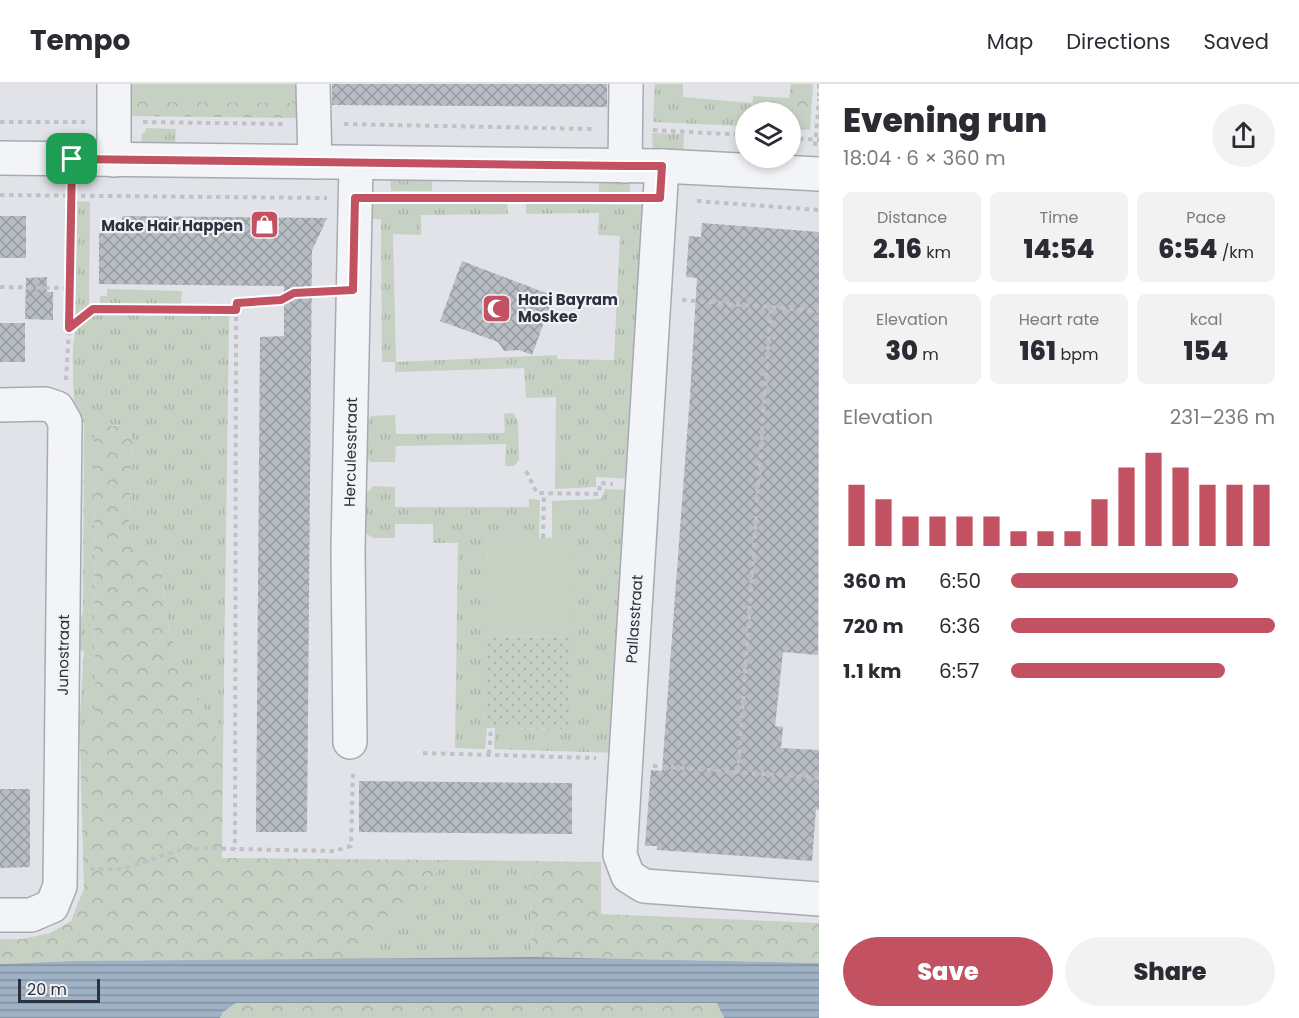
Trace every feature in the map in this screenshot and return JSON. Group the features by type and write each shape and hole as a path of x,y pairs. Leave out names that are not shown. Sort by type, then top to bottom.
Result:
{"street":[{"path":"114,84 114,160"},
{"path":"313,84 315,162"},
{"path":"625,166 626,84"},
{"path":"0,158 625,166 661,182 816,174"},
{"name":"Herculesstraat","path":"352,755 348,549 356,163"},
{"name":"Pallasstraat","path":"661,182 620,855 628,876 644,886 819,899"},
{"path":"0,405 45,404 57,408"},
{"name":"Junostraat","path":"0,915 31,915 52,906 60,886 65,422 57,408"}],"path":[{"path":"816,174 819,86"},
{"path":"0,122 314,124 626,130 735,135"},
{"path":"801,139 817,140"},
{"path":"57,408 66,397 72,159"},
{"path":"661,182 819,210"},
{"path":"0,195 593,198"},
{"path":"0,287 69,288"},
{"path":"235,849 237,303 281,300 294,293 353,290"},
{"path":"654,298 819,311"},
{"path":"738,772 771,306"},
{"path":"69,328 93,309 236,310"},
{"path":"526,471 537,493 599,494 600,483 642,484"},
{"path":"543,538 544,493"},
{"path":"489,754 491,728"},
{"path":"423,753 625,759 657,766 819,778"},
{"path":"60,870 123,869 185,848 335,851 351,846 352,755"}],"green space":[{"path":"126,84 306,84 306,118 126,116"},
{"path":"139,84 292,84 292,103 140,102"},
{"path":"655,84 683,84 683,97 740,102 735,102 735,126 653,122"},
{"path":"791,84 813,84 810,130 801,129 801,102 753,102 753,96 789,98"},
{"path":"146,128 176,129 175,148 141,147 142,133 145,133"},
{"path":"652,133 684,134 683,153 653,151"},
{"path":"390,173 432,174 432,191 391,191"},
{"path":"630,175 630,194 599,194 599,177"},
{"path":"77,201 90,202 89,308 75,318"},
{"path":"364,203 507,203 508,214 421,215 421,235 393,234 396,362 557,355 557,359 614,360 620,236 598,235 599,213 526,214 526,203 650,205 633,479 596,477 596,487 555,489 556,397 526,398 524,368 395,372 395,362 382,362 381,219 365,219"},
{"path":"107,289 182,291 181,305 100,304 100,296 107,296"},
{"path":"91,315 229,316 223,752 169,632 162,575 151,553 128,535 133,440 126,425 112,425 94,434 95,732 80,745 73,724 72,714 80,714 84,651 76,650 75,636 83,612 84,422 75,421 73,346 77,329"},
{"path":"513,413 518,421 519,460 514,466 505,466 506,444 396,446 395,462 370,462 362,444 363,434 371,416 395,415 396,434 505,433 504,414"},
{"path":"126,425 133,440 128,535 151,553 162,575 169,632 223,752 222,858 448,860 359,959 72,961 0,964 0,939 22,939 50,933 71,921 84,888 80,745 95,732 94,434 109,426"},
{"path":"373,486 395,487 395,507 529,507 529,499 540,500 539,538 488,537 485,749 455,748 458,543 433,543 433,524 395,524 395,538 373,538 364,532 363,497"},
{"path":"605,489 629,490 617,753 494,749 495,728 569,729 570,538 552,538 552,501 601,499"},
{"path":"488,537 570,538 570,637 485,636"},
{"path":"485,636 570,637 569,729 484,728"},
{"path":"448,860 529,861 532,957 359,959"},
{"path":"529,861 601,862 601,914 819,923 819,963 532,957"},
{"path":"236,1003 718,1003 724,1018 220,1018 223,1012"}],"water":[{"path":"532,957 819,963 819,1018 724,1018 717,1003 236,1003 223,1012 220,1018 0,1018 0,964 72,961"}],"building":[{"path":"332,84 607,84 607,107 332,105"},
{"path":"0,216 26,216 26,258 0,258"},
{"path":"123,216 327,218 312,251 307,832 256,832 260,337 284,336 284,286 99,284 99,233 115,233"},
{"path":"702,223 819,232 818,655 783,652 775,726 783,727 781,748 819,750 819,810 816,809 812,861 657,850 657,846 645,846 651,770 662,771 690,395 697,278 686,277 689,236 701,237"},
{"name":"Haci Bayram Moskee","path":"462,261 554,296 532,355 519,350 504,351 498,342 440,321"},
{"path":"47,277 47,292 53,292 53,320 25,319 26,278"},
{"path":"0,323 25,323 25,362 0,362"},
{"path":"359,781 572,783 572,834 359,832"},
{"path":"0,789 30,789 30,867 0,868"}],"place":[{"name":"Make Hair Happen","path":"264,225"},
{"name":"Haci Bayram Moskee","path":"497,308"}],"route":[{"path":"72,159 662,166 660,198 355,198 353,290 294,293 281,300 237,303 236,310 93,309 69,328 72,159"}]}
